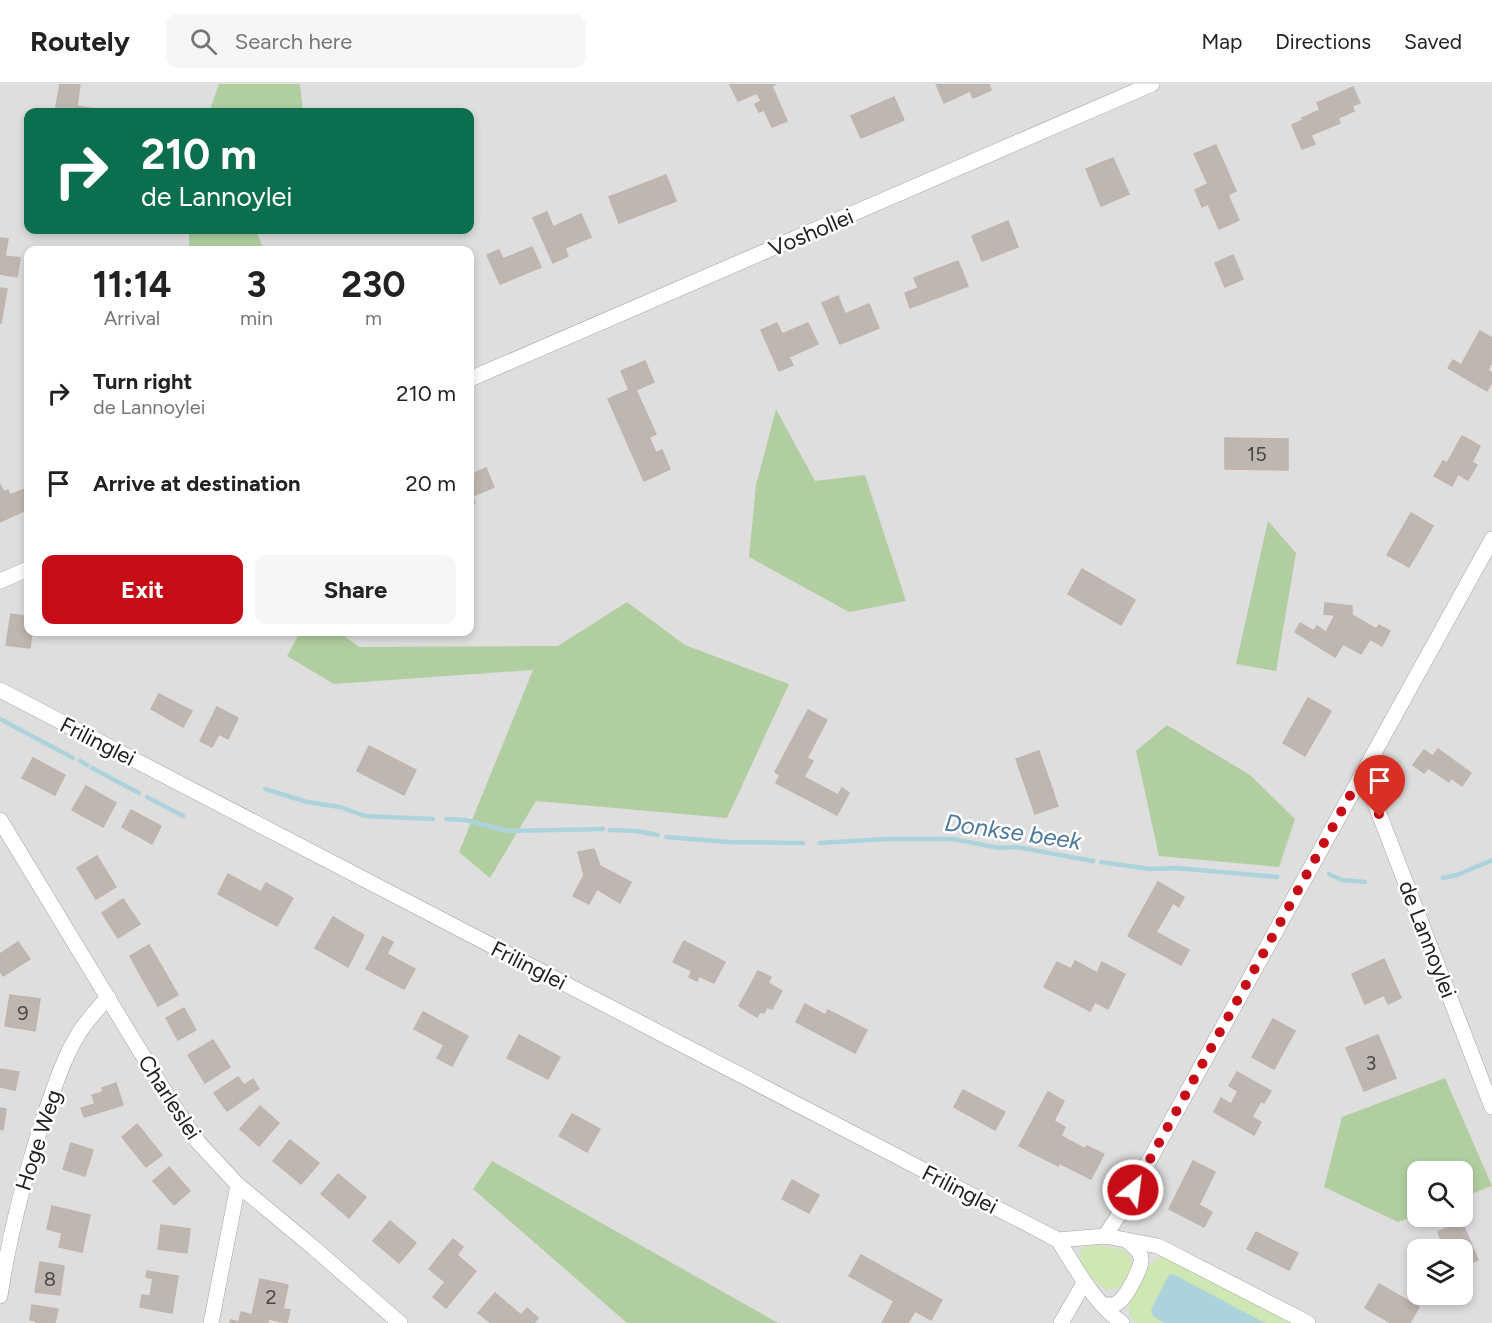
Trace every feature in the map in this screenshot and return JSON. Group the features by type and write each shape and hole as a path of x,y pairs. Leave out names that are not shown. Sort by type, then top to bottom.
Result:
{"street":[{"name":"Voshollei","path":"474,377 1152,84"},
{"path":"1105,1236 1492,539"},
{"path":"0,581 24,571"},
{"name":"Frilinglei","path":"0,690 1058,1240"},
{"name":"de Lannoylei","path":"1363,772 1492,1107"},
{"name":"Charleslei","path":"0,819 198,1142 238,1185 315,1248 400,1323"},
{"name":"Hoge Weg","path":"0,1296 17,1206 39,1130 57,1080 79,1032 108,997"},
{"path":"211,1323 238,1185"},
{"path":"1122,1323 1102,1305 1084,1283 1058,1240 1105,1236 1158,1246 1308,1323"},
{"path":"1102,1305 1113,1305 1120,1301 1141,1264 1141,1256 1137,1249 1126,1240"},
{"path":"1061,1323 1084,1283"}],"shaded area":[{"path":"0,84 1492,84 1492,1323 0,1323"}],"green space":[{"path":"219,84 300,84 303,108 210,108"},
{"path":"189,234 258,234 262,246 189,246"},
{"path":"776,409 815,481 865,475 906,601 849,612 749,557 756,485"},
{"path":"1268,521 1296,553 1276,671 1236,664"},
{"path":"627,602 685,645 789,684 727,818 536,801 490,878 459,852 533,670 334,684 287,656 298,636 344,636 359,647 558,646"},
{"path":"1167,725 1250,775 1295,819 1279,867 1159,856 1136,751"},
{"path":"1445,1078 1492,1186 1473,1193 1473,1161 1407,1161 1407,1219 1398,1222 1324,1187 1342,1117"},
{"path":"492,1161 778,1323 627,1323 473,1189"},
{"path":"1090,1245 1118,1249 1128,1254 1132,1268 1126,1282 1113,1290 1105,1289 1095,1282 1083,1267 1080,1256 1081,1250"},
{"path":"1165,1256 1297,1323 1135,1323 1129,1313 1129,1304 1149,1266 1158,1258"}],"water":[{"path":"1173,1274 1265,1323 1164,1323 1153,1316 1151,1309 1169,1275"}],"building":[{"path":"60,84 80,84 77,106 89,108 56,108"},
{"path":"776,84 772,86 787,121 772,127 764,110 759,112 755,104 761,101 757,93 738,101 730,85"},
{"path":"936,84 989,84 991,90 973,98 970,91 944,103"},
{"path":"1353,87 1360,103 1352,106 1354,111 1338,118 1340,123 1311,135 1315,144 1302,149 1292,125 1320,110 1317,103"},
{"path":"894,97 904,120 861,138 851,116"},
{"path":"1216,145 1236,191 1228,195 1239,220 1219,229 1208,204 1202,207 1195,190 1208,184 1194,154"},
{"path":"1113,158 1129,194 1101,206 1086,169"},
{"path":"666,175 676,201 619,223 609,197"},
{"path":"547,212 553,227 581,214 591,237 565,248 568,256 553,263 533,218"},
{"path":"1008,221 1018,247 982,261 972,236"},
{"path":"0,238 8,239 5,256 20,258 17,277 0,274"},
{"path":"532,247 541,267 500,284 487,255 499,250 503,259"},
{"path":"1233,255 1243,279 1225,287 1215,263"},
{"path":"958,261 968,286 910,308 905,293 918,288 914,278"},
{"path":"0,288 7,289 1,323 0,322"},
{"path":"838,296 845,314 869,304 879,328 840,344 822,303"},
{"path":"777,323 782,334 808,323 818,344 789,357 793,365 779,371 761,330"},
{"path":"1480,331 1492,338 1492,362 1488,370 1492,373 1492,382 1487,391 1448,368 1453,360 1461,365"},
{"path":"645,361 654,382 636,390 656,434 649,437 656,453 662,450 670,469 644,481 608,399 629,390 621,371"},
{"path":"1462,436 1480,446 1472,462 1477,465 1468,480 1458,474 1452,486 1434,476 1443,461 1447,463"},
{"path":"1225,438 1288,439 1288,470 1225,469"},
{"path":"486,468 494,487 474,496 474,473"},
{"path":"0,485 4,492 8,490 10,495 24,489 24,511 0,522"},
{"path":"1411,513 1433,526 1409,567 1387,555"},
{"path":"1082,569 1135,600 1121,625 1068,594"},
{"path":"1325,603 1352,606 1352,615 1376,629 1379,625 1390,631 1382,646 1370,639 1361,654 1343,644 1335,657 1295,632 1300,623 1314,631 1317,626 1326,632 1335,615 1324,614"},
{"path":"11,614 24,616 24,636 32,636 30,648 6,645"},
{"path":"159,694 192,711 183,727 151,709"},
{"path":"1308,698 1331,711 1305,756 1283,743"},
{"path":"217,707 238,718 228,739 219,734 212,747 200,741"},
{"path":"808,710 827,720 807,758 813,761 804,777 838,795 842,788 849,793 837,815 776,783 780,775 775,772"},
{"path":"369,746 416,770 404,795 357,771"},
{"path":"1438,749 1471,773 1462,786 1451,778 1449,782 1428,768 1424,773 1413,765 1424,750 1433,756"},
{"path":"1039,751 1058,806 1035,814 1016,759"},
{"path":"33,758 65,775 55,795 22,778"},
{"path":"86,786 116,803 103,827 72,810"},
{"path":"131,810 161,826 152,844 122,827"},
{"path":"594,849 600,866 631,882 620,903 597,889 589,904 573,896 584,875 578,852"},
{"path":"97,856 116,887 96,899 77,868"},
{"path":"228,874 261,892 266,883 293,898 277,926 218,894"},
{"path":"1158,882 1184,897 1179,907 1173,903 1156,932 1189,950 1181,965 1128,936"},
{"path":"123,899 140,924 118,938 102,913"},
{"path":"333,917 364,935 348,967 315,948"},
{"path":"383,937 393,942 387,954 415,969 404,989 366,969"},
{"path":"684,941 725,962 714,983 699,976 697,981 689,977 692,971 673,962"},
{"path":"18,942 30,959 3,976 0,971 0,954"},
{"path":"149,945 162,967 142,978 130,956"},
{"path":"1384,959 1401,998 1388,1004 1384,995 1365,1004 1352,974"},
{"path":"1075,961 1097,973 1102,962 1125,974 1108,1009 1095,1002 1090,1011 1044,987 1057,962 1071,969"},
{"path":"162,967 178,995 158,1006 142,978"},
{"path":"758,971 771,977 768,983 782,991 772,1009 767,1007 764,1013 760,1012 757,1017 739,1006"},
{"path":"10,995 40,999 35,1031 5,1026"},
{"path":"805,1004 825,1015 828,1010 867,1030 855,1053 796,1022"},
{"path":"184,1008 196,1030 178,1040 166,1018"},
{"path":"423,1012 468,1036 452,1066 437,1058 444,1045 414,1029"},
{"path":"1273,1019 1295,1031 1274,1069 1252,1057"},
{"path":"519,1035 560,1057 548,1079 507,1058"},
{"path":"1378,1035 1396,1078 1364,1091 1346,1048"},
{"path":"213,1040 230,1067 205,1083 188,1055"},
{"path":"0,1069 19,1072 15,1090 0,1087"},
{"path":"1237,1072 1271,1091 1264,1103 1261,1101 1252,1117 1261,1122 1254,1135 1214,1112 1221,1098 1231,1104 1238,1091 1229,1086"},
{"path":"238,1077 244,1085 253,1079 259,1089 227,1111 214,1093"},
{"path":"116,1083 123,1105 84,1117 81,1108 95,1104 92,1095 103,1092 102,1088"},
{"path":"963,1090 1005,1112 995,1130 954,1107"},
{"path":"1048,1092 1064,1101 1054,1121 1065,1127 1061,1136 1085,1149 1087,1146 1104,1154 1091,1179 1059,1163 1058,1166 1019,1146"},
{"path":"260,1106 279,1123 259,1146 240,1129"},
{"path":"0,1108 6,1109 3,1130 0,1129"},
{"path":"572,1114 600,1129 587,1152 559,1136"},
{"path":"137,1124 162,1155 146,1167 122,1137"},
{"path":"290,1140 319,1163 301,1184 273,1161"},
{"path":"71,1143 93,1150 85,1176 63,1169"},
{"path":"1193,1161 1215,1172 1199,1205 1212,1212 1204,1227 1169,1209"},
{"path":"169,1167 190,1191 174,1205 153,1181"},
{"path":"338,1174 366,1197 349,1218 321,1194"},
{"path":"792,1180 819,1195 809,1213 782,1199"},
{"path":"52,1206 90,1215 82,1252 59,1247 62,1233 47,1229"},
{"path":"390,1221 416,1243 399,1263 373,1241"},
{"path":"161,1225 190,1229 187,1253 158,1249"},
{"path":"1450,1227 1464,1227 1469,1239 1441,1239 1438,1232"},
{"path":"1256,1232 1298,1253 1289,1270 1247,1249"},
{"path":"453,1239 463,1247 457,1255 476,1271 446,1308 433,1297 445,1282 429,1269"},
{"path":"1473,1248 1478,1260 1473,1262"},
{"path":"861,1255 942,1300 931,1320 915,1311 908,1323 882,1323 894,1301 849,1276"},
{"path":"40,1262 64,1266 60,1295 35,1292"},
{"path":"147,1271 178,1276 172,1313 140,1307 142,1295 150,1296 153,1279 146,1277"},
{"path":"260,1279 288,1285 283,1309 290,1310 287,1323 268,1319 268,1323 230,1323 231,1320 239,1322 241,1312 252,1315"},
{"path":"1379,1284 1407,1300 1407,1305 1419,1307 1410,1323 1391,1323 1365,1308"},
{"path":"495,1293 521,1315 527,1308 538,1318 534,1323 491,1323 478,1313"},
{"path":"32,1305 58,1309 55,1323 36,1323 30,1320"}],"waterway":[{"name":"Donkse beek","path":"0,719 73,758"},
{"name":"Donkse beek","path":"80,761 87,765"},
{"name":"Donkse beek","path":"92,768 139,793"},
{"name":"Donkse beek","path":"265,789 307,802 340,807 365,816 433,819"},
{"name":"Donkse beek","path":"147,797 183,816"},
{"name":"Donkse beek","path":"446,819 466,820 507,831 603,829"},
{"name":"Donkse beek","path":"610,830 658,835"},
{"name":"Donkse beek","path":"666,837 729,842 803,843"},
{"name":"Donkse beek","path":"820,843 885,839 953,839 999,848 1016,847 1093,861"},
{"name":"Donkse beek","path":"1443,878 1457,875 1492,860"},
{"name":"Donkse beek","path":"1101,862 1150,869 1176,868 1277,877"},
{"name":"Donkse beek","path":"1329,874 1342,880 1365,882"}],"route":[{"path":"1133,1190 1363,772 1380,817"}]}
